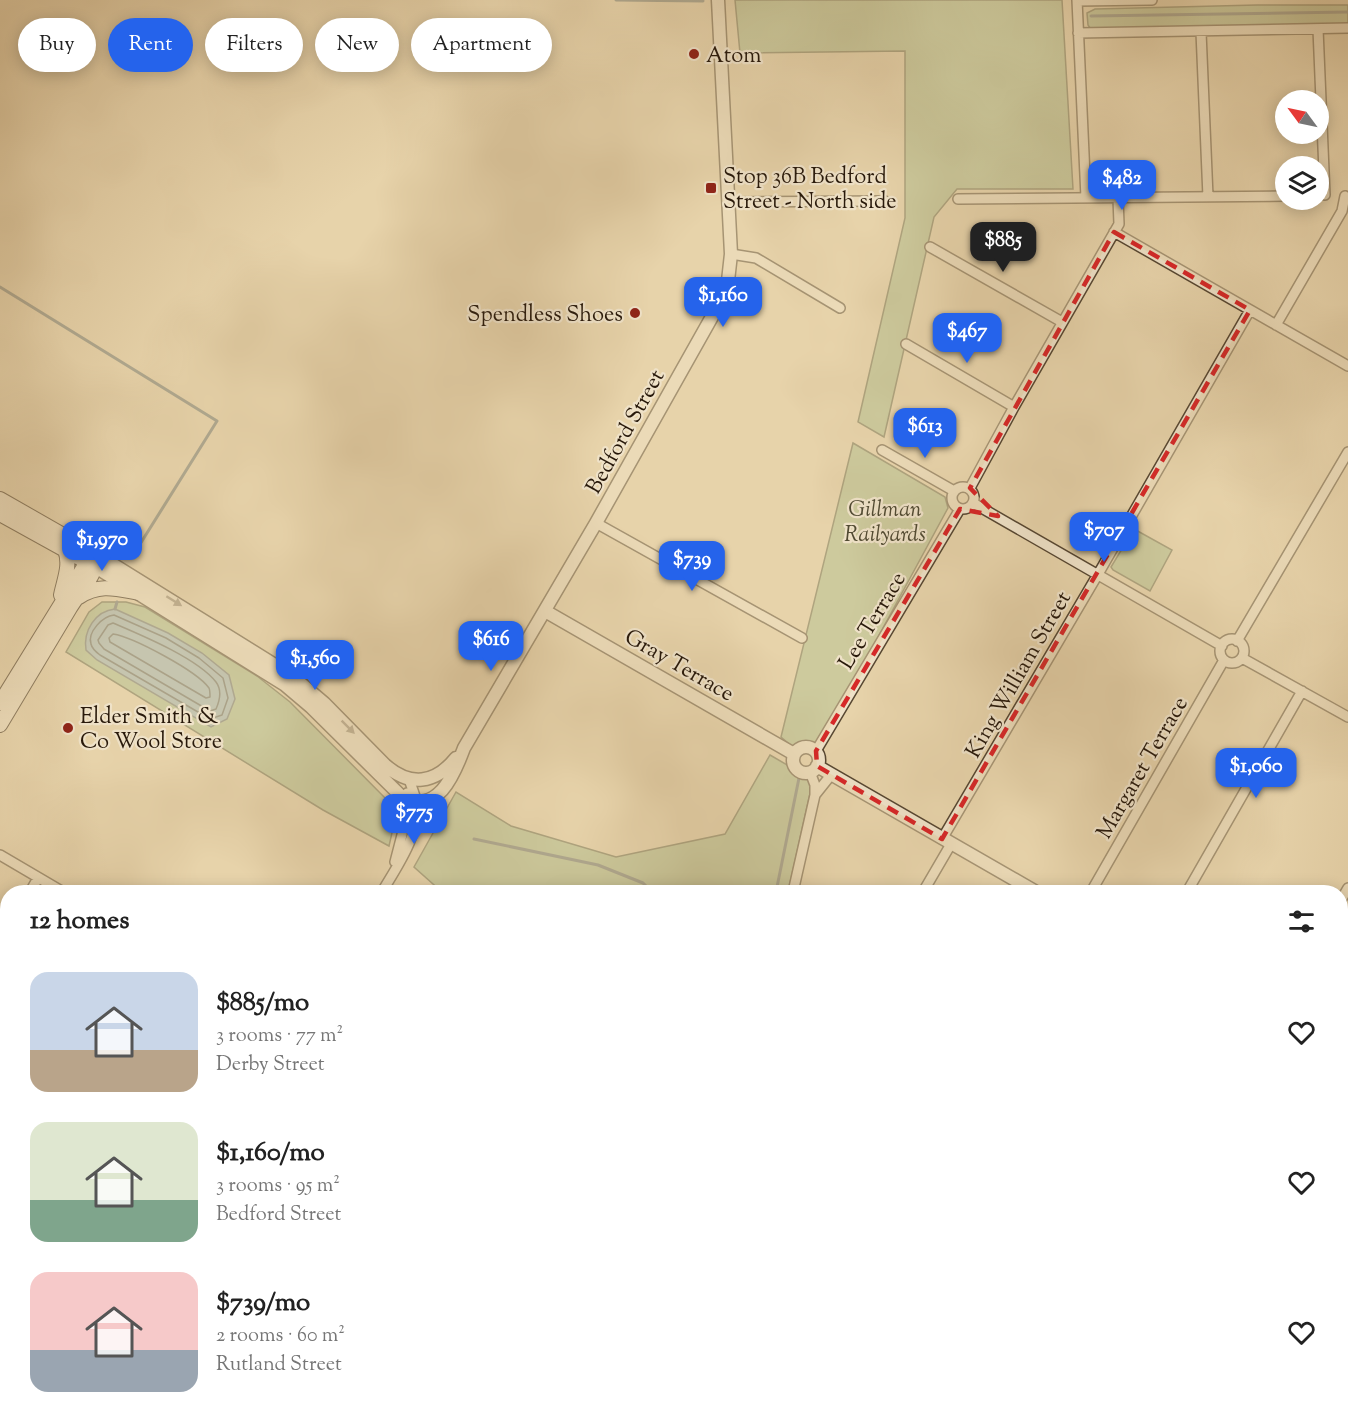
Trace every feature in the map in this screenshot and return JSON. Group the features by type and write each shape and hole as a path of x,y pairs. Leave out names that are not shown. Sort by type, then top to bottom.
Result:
{"main road":[{"path":"0,499 94,562"},
{"path":"0,514 65,550 94,562"},
{"path":"65,550 68,562 61,594 69,600"},
{"path":"0,703 94,562"},
{"path":"0,725 69,600 100,588 140,593"}],"street":[{"name":"Bedford Street","path":"464,748 596,523 722,301 730,278 731,254 718,0"},
{"path":"1086,198 1077,1 1152,0"},
{"path":"1078,33 1348,28"},
{"path":"1318,29 1321,156"},
{"path":"1201,32 1208,197"},
{"path":"1276,325 1342,211 1346,196 1329,195"},
{"path":"958,199 1275,196"},
{"path":"970,488 1119,224 1118,198"},
{"path":"728,202 885,201"},
{"path":"1114,232 1348,366"},
{"path":"930,247 1062,322"},
{"path":"731,254 756,258 840,308"},
{"name":"King William Street","path":"926,885 947,841 1250,310"},
{"path":"906,344 1014,407"},
{"path":"882,450 954,491"},
{"path":"1237,640 1348,452"},
{"path":"959,487 970,488 975,496 973,503 969,508 960,509 952,501 954,491 959,487"},
{"path":"973,503 1222,646"},
{"name":"Lee Terrace","path":"816,751 960,509"},
{"path":"596,523 802,638"},
{"path":"94,562 291,690 388,785 411,801 429,800 440,793 453,774 464,748"},
{"path":"94,562 291,675 324,703 388,768 397,774 409,779 426,779 441,773 464,748"},
{"name":"Gray Terrace","path":"544,611 794,754"},
{"path":"1229,640 1237,640 1244,650 1242,658 1235,663 1224,660 1220,651 1222,646 1229,640"},
{"path":"1242,658 1348,716"},
{"name":"Margaret Terrace","path":"1095,885 1224,660"},
{"path":"1191,885 1302,691"},
{"path":"795,885 815,795 813,769 818,760 816,751 801,748 794,754 792,760 797,770 803,773 813,769 831,775 1024,885"},
{"path":"815,795 831,775"},
{"path":"386,885 409,843 411,801 409,779"},
{"path":"0,855 50,885"},
{"path":"34,885 38,878"}],"highlighted area":[{"path":"1114,232 1250,310 942,839 817,766 816,751 960,509 998,516 970,488"}],"green space":[{"path":"735,0 1062,0 1073,189 957,189 934,217 884,437 858,422 905,218 905,51 740,53"},
{"path":"1348,5 1348,24 1090,28 1087,13 1095,9"},
{"name":"Gillman Railyards","path":"853,443 945,497 948,508 818,748 794,748 781,737"},
{"path":"1134,529 1172,550 1150,591 1111,567"},
{"path":"102,602 126,602 145,607 257,676 290,702 393,806 394,824 389,846 323,810 66,652 89,612"},
{"path":"770,755 813,780 790,885 434,885 414,867 456,792 511,826 616,857 725,834"}],"water":[{"path":"115,609 168,633 202,653 229,675 235,699 227,719 211,727 97,660 86,650 86,636 92,623 102,614"}],"waterway":[{"path":"616,0 703,1"},
{"path":"1091,16 1348,12"},
{"path":"0,287 217,421 132,557"},
{"path":"115,609 117,602"},
{"path":"777,885 799,778"},
{"path":"474,839 598,865 645,885"}],"place":[{"name":"Atom","path":"694,54"},
{"name":"Stop 36B Bedford Street - North side","path":"711,188"},
{"name":"Spendless Shoes","path":"635,313"},
{"name":"Elder Smith & Co Wool Store","path":"68,728"}]}
